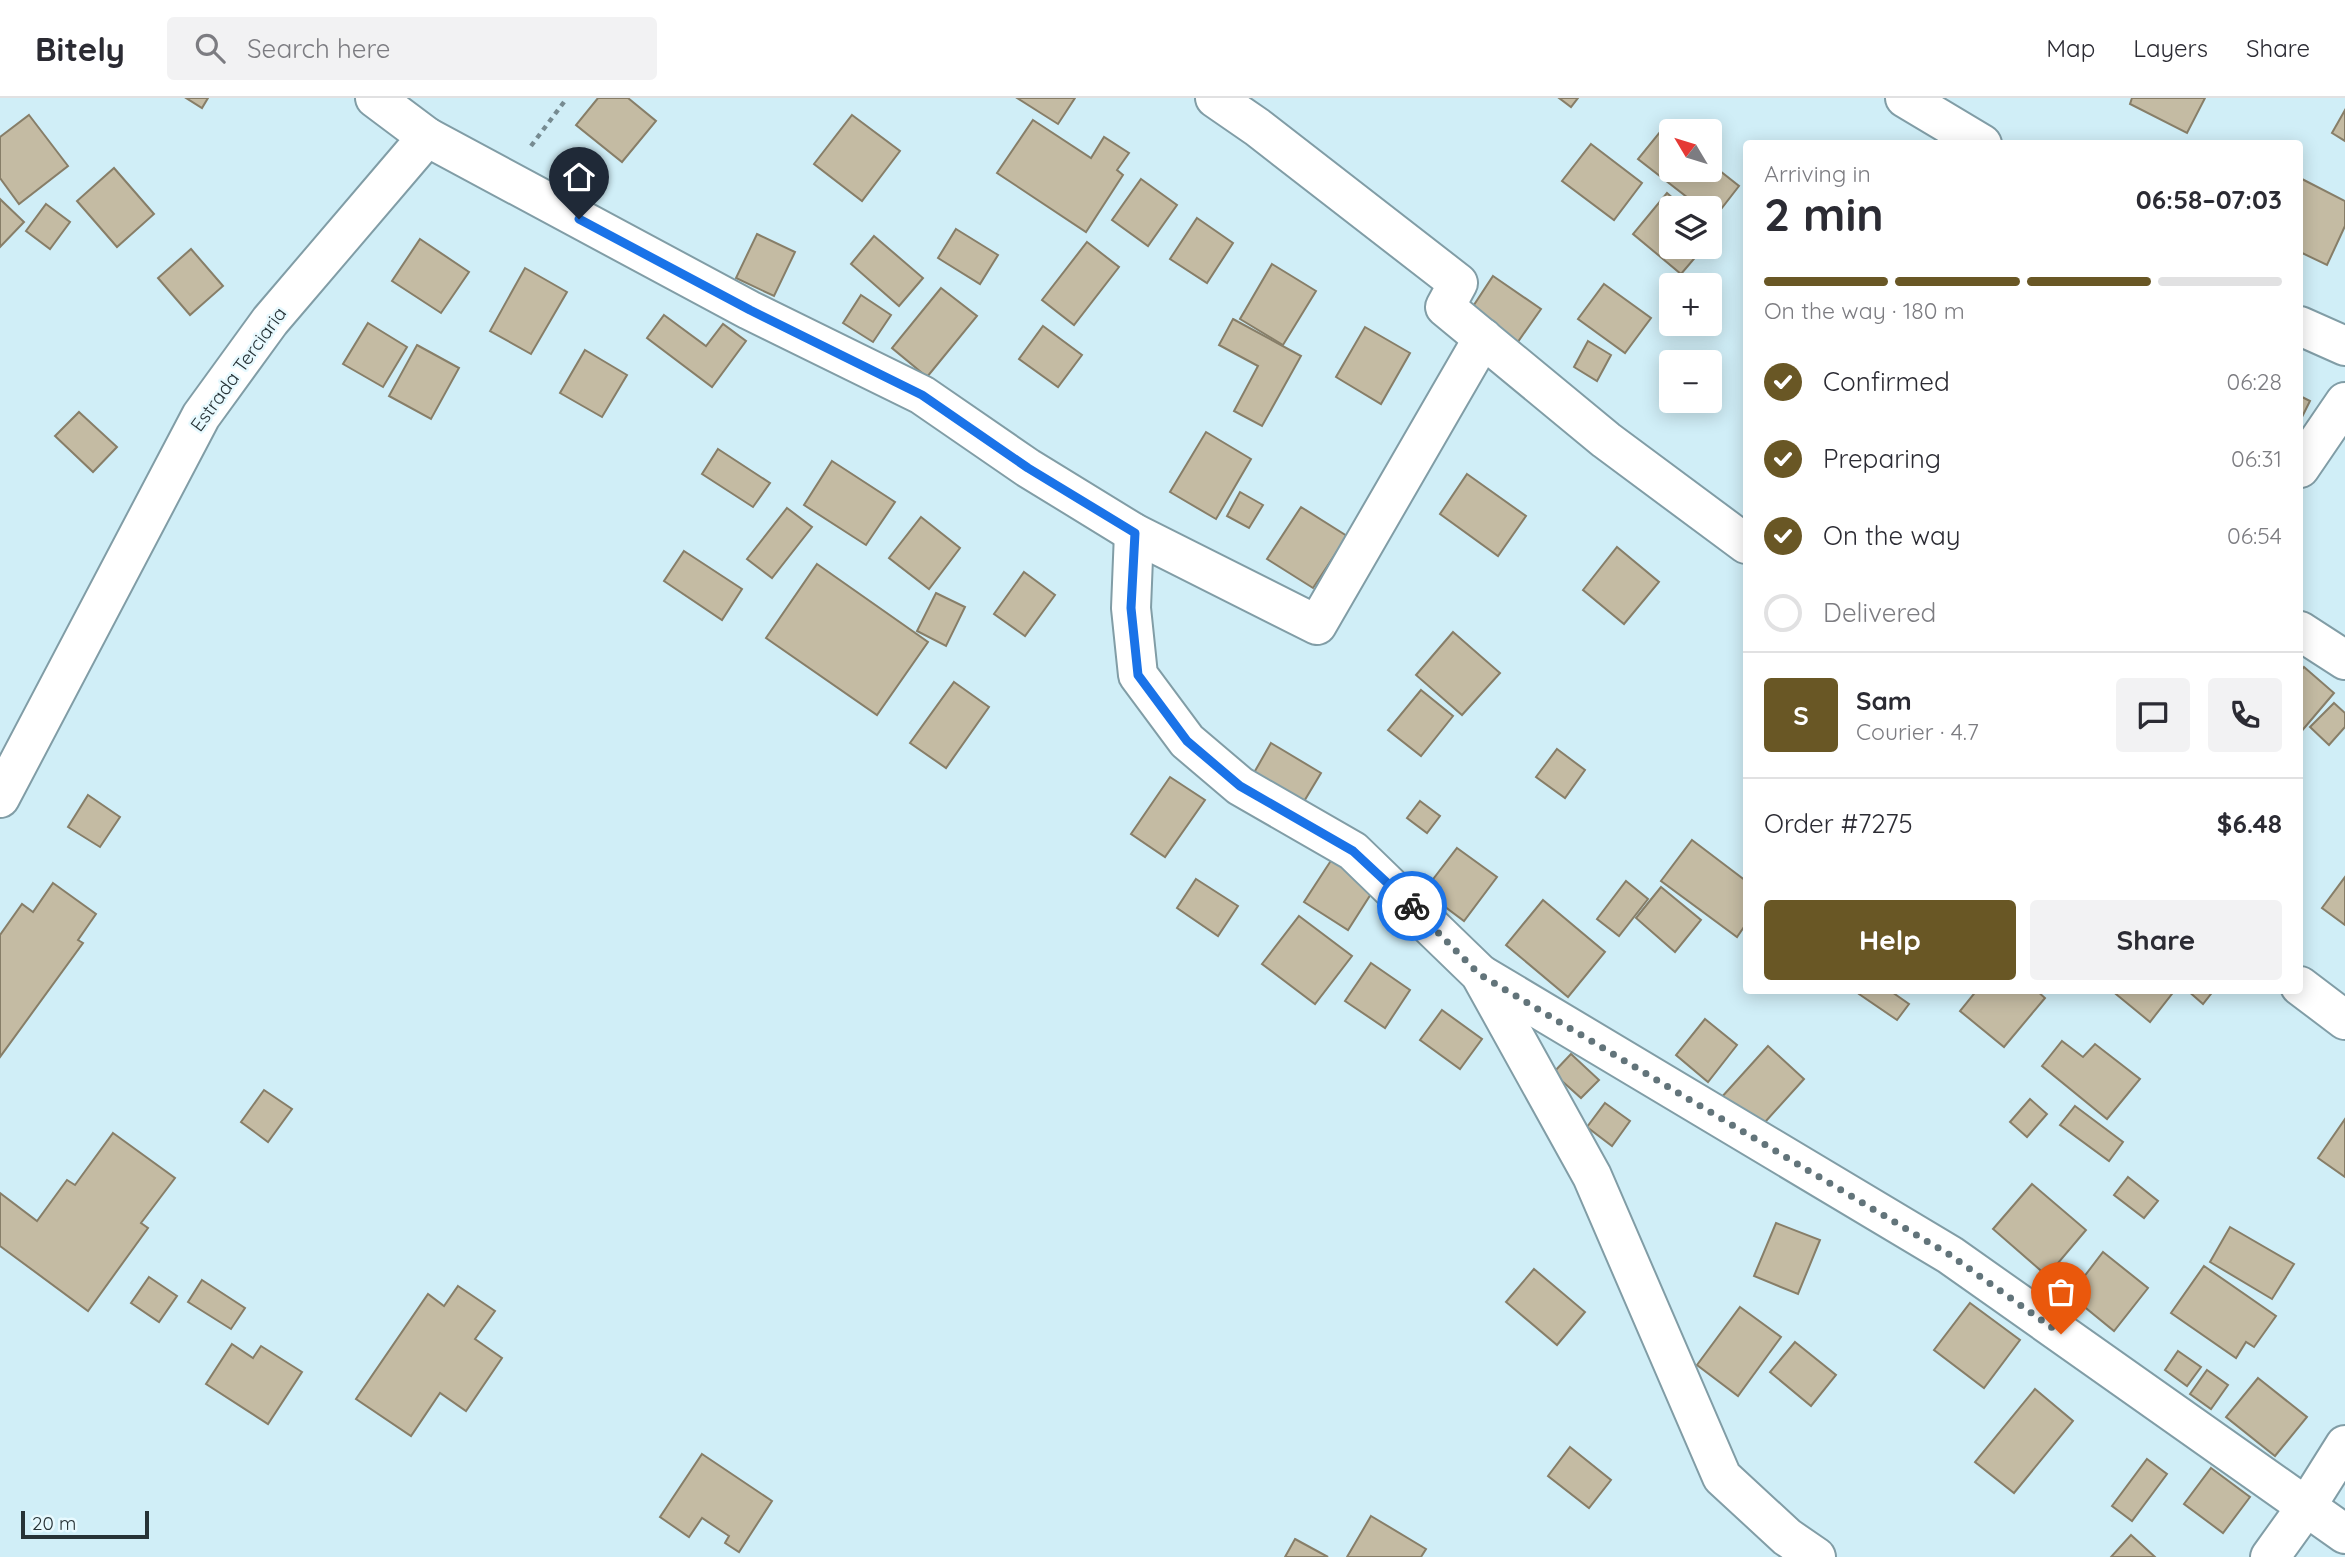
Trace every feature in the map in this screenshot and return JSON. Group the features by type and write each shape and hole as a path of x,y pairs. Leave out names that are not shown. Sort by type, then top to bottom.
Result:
{"street":[{"path":"374,98 427,138 750,310 922,395 1028,468 1135,533 1317,625 1483,338"},
{"path":"1215,98 1257,127 1458,283 1445,307 1606,440 1743,542"},
{"path":"1905,98 1975,140"},
{"name":"Estrada Terciaria","path":"0,798 201,416 270,321 427,138"},
{"path":"2303,327 2345,346"},
{"path":"2303,464 2345,402"},
{"path":"1135,533 1131,608 1138,675 1187,741 1240,786 1353,851 1479,974 1950,1255 2345,1534"},
{"path":"2303,633 2345,660"},
{"path":"1479,974 1592,1176 1722,1477 1787,1537 1816,1557"},
{"path":"2303,988 2345,1020"},
{"path":"2270,1557 2345,1445"}],"path":[{"path":"506,180 567,98"}],"building":[{"path":"186,98 208,98 202,108"},
{"path":"598,98 628,98 656,121 622,162 576,125"},
{"path":"1017,98 1075,98 1058,124"},
{"path":"1559,98 1578,98 1571,107"},
{"path":"2132,98 2205,98 2187,133 2130,104"},
{"path":"2345,110 2345,141 2332,133"},
{"path":"29,115 68,166 19,204 0,178 0,137"},
{"path":"852,115 900,151 862,201 814,164"},
{"path":"1033,120 1091,158 1104,137 1129,153 1117,170 1123,175 1086,232 997,173"},
{"path":"1659,133 1659,175 1638,159"},
{"path":"1591,144 1642,183 1614,220 1562,181"},
{"path":"114,168 154,214 117,247 77,201"},
{"path":"1722,173 1739,186 1722,208 1722,196 1686,196 1668,182 1722,182"},
{"path":"1141,179 1177,205 1148,246 1112,220"},
{"path":"2303,180 2345,201 2345,226 2327,265 2303,253"},
{"path":"0,199 24,222 0,247"},
{"path":"1659,203 1659,256 1633,234"},
{"path":"46,204 70,222 50,249 26,231"},
{"path":"1197,218 1233,243 1207,283 1170,259"},
{"path":"956,229 998,255 980,284 938,258"},
{"path":"757,234 795,252 774,296 736,278"},
{"path":"874,236 923,278 899,306 851,264"},
{"path":"420,239 469,272 441,313 392,281"},
{"path":"1087,242 1119,267 1074,325 1042,300"},
{"path":"191,249 223,286 190,315 158,278"},
{"path":"1663,259 1694,259 1680,273"},
{"path":"1272,264 1316,291 1283,345 1240,319"},
{"path":"525,268 567,292 531,354 490,331"},
{"path":"1493,276 1541,309 1515,346 1468,314"},
{"path":"1604,284 1651,318 1625,353 1578,319"},
{"path":"941,288 977,316 927,377 892,348"},
{"path":"861,295 891,315 873,342 843,323"},
{"path":"664,315 706,346 723,324 746,341 712,387 647,338"},
{"path":"1233,319 1301,356 1262,426 1234,411 1258,366 1219,345"},
{"path":"368,323 407,347 383,387 343,364"},
{"path":"1043,326 1082,355 1058,387 1019,359"},
{"path":"1365,327 1410,353 1381,404 1336,377"},
{"path":"1588,341 1611,355 1597,381 1574,367"},
{"path":"417,345 459,368 431,419 389,396"},
{"path":"585,350 627,375 602,417 560,393"},
{"path":"2303,398 2310,401 2303,415"},
{"path":"79,412 117,447 93,472 55,436"},
{"path":"1206,432 1251,459 1216,519 1170,492"},
{"path":"718,449 770,483 753,507 702,474"},
{"path":"832,461 895,502 866,545 804,505"},
{"path":"1467,474 1526,516 1498,556 1440,514"},
{"path":"1240,492 1263,505 1249,528 1227,516"},
{"path":"1301,507 1347,536 1313,588 1267,559"},
{"path":"787,508 812,527 772,578 747,559"},
{"path":"921,517 960,548 929,589 889,558"},
{"path":"1617,547 1659,582 1624,624 1583,590"},
{"path":"684,551 742,589 722,620 664,581"},
{"path":"817,564 928,642 877,715 766,638"},
{"path":"1024,572 1055,595 1025,636 994,614"},
{"path":"936,593 965,607 946,646 917,631"},
{"path":"1453,632 1500,673 1462,715 1416,675"},
{"path":"2303,668 2334,693 2303,729"},
{"path":"954,682 989,707 946,768 910,743"},
{"path":"1421,690 1453,716 1421,756 1388,730"},
{"path":"2334,703 2345,713 2345,727 2329,745 2310,727"},
{"path":"1271,743 1321,773 1300,808 1251,778"},
{"path":"1557,749 1585,770 1565,798 1536,777"},
{"path":"1170,777 1205,800 1165,857 1131,834"},
{"path":"88,795 120,817 100,847 68,827"},
{"path":"1420,801 1440,816 1427,833 1407,818"},
{"path":"1692,840 1743,879 1743,928 1737,937 1661,881"},
{"path":"1457,848 1497,877 1464,921 1424,891"},
{"path":"1332,859 1376,886 1348,930 1304,902"},
{"path":"2345,877 2345,925 2322,908"},
{"path":"1196,879 1238,906 1218,936 1177,908"},
{"path":"1626,881 1648,899 1619,936 1597,919"},
{"path":"53,883 96,914 78,940 83,943 0,1057 0,935 22,904 33,912"},
{"path":"1661,887 1701,920 1675,952 1636,918"},
{"path":"1543,900 1605,952 1568,997 1506,945"},
{"path":"1299,916 1352,956 1315,1004 1262,964"},
{"path":"1371,963 1410,990 1385,1028 1345,1001"},
{"path":"1859,994 1895,994 1909,1004 1897,1020"},
{"path":"1974,994 2040,994 2045,998 2004,1047 1960,1011"},
{"path":"2116,994 2172,994 2150,1022"},
{"path":"2192,994 2211,994 2203,1004"},
{"path":"1442,1010 1482,1039 1460,1069 1420,1040"},
{"path":"1705,1019 1737,1045 1708,1082 1676,1055"},
{"path":"2062,1041 2083,1057 2095,1044 2140,1079 2107,1119 2042,1066"},
{"path":"1768,1046 1804,1079 1756,1132 1720,1099"},
{"path":"1571,1054 1599,1080 1581,1098 1553,1073"},
{"path":"264,1090 292,1109 268,1142 241,1122"},
{"path":"2030,1099 2047,1114 2027,1137 2010,1122"},
{"path":"1605,1103 1630,1121 1612,1146 1587,1127"},
{"path":"2075,1106 2123,1142 2109,1161 2060,1125"},
{"path":"2345,1119 2345,1177 2318,1158"},
{"path":"113,1133 175,1178 141,1223 148,1228 88,1311 0,1246 0,1193 37,1221 67,1180 75,1185"},
{"path":"2128,1177 2158,1201 2144,1218 2114,1195"},
{"path":"2032,1184 2086,1230 2047,1276 1993,1229"},
{"path":"1776,1223 1820,1240 1798,1294 1754,1276"},
{"path":"2230,1227 2294,1264 2272,1299 2210,1262"},
{"path":"2103,1252 2148,1288 2114,1331 2070,1295"},
{"path":"2204,1266 2276,1316 2254,1347 2246,1342 2236,1358 2171,1313"},
{"path":"1534,1269 1585,1312 1557,1345 1506,1302"},
{"path":"149,1277 177,1296 159,1322 131,1303"},
{"path":"202,1280 245,1308 231,1329 188,1302"},
{"path":"458,1286 495,1311 475,1339 502,1358 466,1411 440,1393 411,1436 356,1399 428,1294 444,1306"},
{"path":"1970,1303 2020,1340 1984,1388 1934,1350"},
{"path":"1740,1307 1781,1337 1738,1396 1697,1365"},
{"path":"1795,1342 1836,1375 1811,1406 1770,1372"},
{"path":"232,1344 253,1358 261,1346 302,1372 268,1424 206,1384"},
{"path":"2178,1351 2201,1367 2187,1386 2165,1370"},
{"path":"2207,1370 2228,1385 2211,1409 2190,1394"},
{"path":"2258,1378 2307,1417 2275,1456 2226,1417"},
{"path":"2035,1389 2073,1421 2014,1493 1975,1462"},
{"path":"1570,1447 1611,1480 1589,1508 1548,1476"},
{"path":"702,1454 772,1501 739,1552 725,1543 729,1536 702,1518 689,1537 660,1517"},
{"path":"2147,1459 2167,1474 2132,1521 2112,1506"},
{"path":"2211,1468 2250,1497 2223,1533 2184,1504"},
{"path":"1371,1516 1426,1549 1421,1557 1347,1557"},
{"path":"2131,1535 2155,1557 2111,1557"},
{"path":"1295,1539 1328,1557 1285,1557"}],"way so far":[{"path":"1412,906 1479,974 1950,1255 2061,1334"}],"route":[{"path":"579,219 750,310 922,395 1028,468 1135,533 1131,608 1138,675 1187,741 1240,786 1353,851 1412,906"}]}
